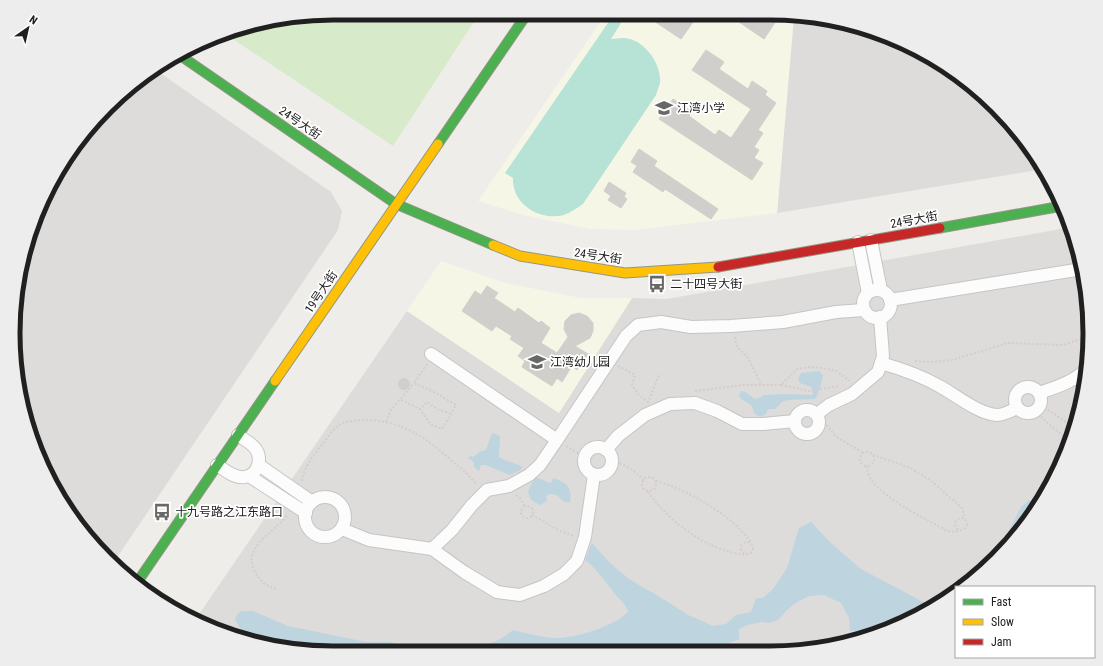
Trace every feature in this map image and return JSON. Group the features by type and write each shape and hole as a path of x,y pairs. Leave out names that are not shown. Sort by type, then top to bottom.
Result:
{"street":[{"name":"19号大街","path":"140,579 523,20"},
{"name":"24号大街","path":"184,58 396,204 520,256 625,273 726,266 1056,207"},
{"path":"872,240 881,290 888,296 891,304 888,313 880,317 871,316 864,310 863,301 868,293 881,290"},
{"path":"858,242 868,293"},
{"path":"890,300 1077,271"},
{"path":"432,549 452,530 472,504 483,493 487,490 509,486 529,475 540,465 626,336 638,325 661,322 690,327 736,326 783,322 836,312 864,310"},
{"path":"818,418 810,410 806,410 798,414 795,421 797,429 803,434 811,434 818,429 818,418 829,406 852,394 865,385 878,372 883,356 880,317"},
{"path":"432,354 557,440"},
{"path":"881,362 919,376 942,387 960,400 981,410 997,415 1017,408"},
{"path":"1038,402 1036,389 1028,386 1020,389 1014,400 1017,408 1024,413 1029,413 1038,402 1063,385 1080,376"},
{"path":"609,455 598,447 593,448 586,453 584,457 584,466 586,470 599,476 608,472 610,468 609,455 618,436 645,415 670,404 694,403 717,411 742,424 795,421"},
{"path":"217,465 234,476 245,478 252,474 259,465 259,456 255,448 238,435"},
{"path":"259,465 302,495 309,507"},
{"path":"342,529 369,540 432,549 464,572 497,592 520,595 544,586 564,574 577,561 584,540 594,475"},
{"path":"249,476 293,504 309,507"},
{"path":"330,498 341,505 345,517 342,529 337,534 324,537 317,536 311,532 305,519 309,507 318,499 330,498"}],"path":[{"path":"736,326 735,334 737,347 748,358 761,384"},
{"path":"895,367 909,361 931,362 952,360 1008,342 1063,345 1083,338"},
{"path":"386,422 391,410 414,383 432,354"},
{"path":"609,362 627,370 635,376 632,385 639,395 648,402"},
{"path":"692,391 761,384 781,385 809,391 846,386 852,382 836,371 810,367 797,369 781,385"},
{"path":"648,402 659,375"},
{"path":"400,400 420,410 430,424 442,429 456,405 434,392 414,383"},
{"path":"648,402 654,398"},
{"path":"420,410 427,402 439,410 450,413"},
{"path":"1038,402 1069,424"},
{"path":"1038,402 1052,427 1065,437"},
{"path":"818,418 828,426 835,436 863,454 867,452 900,464 930,480 962,508 967,524 966,528 956,532 947,531 890,497 877,487 870,477 866,466 862,464 860,460 863,454"},
{"path":"302,495 303,472 314,454 338,425 353,421 372,420 386,422 406,428 424,439 439,449 472,478 483,493"},
{"path":"557,440 584,457"},
{"path":"609,455 634,470 644,480"},
{"path":"866,466 872,464 874,460 873,455"},
{"path":"650,477 656,481 680,490 707,505 739,528 752,544 752,552 745,555 731,553 716,548 702,540 676,522 665,512 643,487 644,480 650,477"},
{"path":"648,492 655,490 657,485 656,481"},
{"path":"276,589 268,587 258,578 253,569 251,558 254,549 264,538 283,522 293,504"},
{"path":"529,506 532,509 532,515 529,518 525,518 521,513 521,510 524,507 529,506"},
{"path":"532,515 558,530 584,540"},
{"path":"959,530 956,526 957,520 962,518 965,519"},
{"path":"745,555 741,551 741,545 746,542 752,544"}],"shaded area":[{"name":"江湾小学","path":"602,20 794,21 777,213 636,230 590,229 523,215 478,201"},
{"path":"794,21 831,26 871,37 908,52 927,62 961,85 991,112 1018,142 1037,170 777,213"},
{"path":"160,73 331,192 342,211 338,230 117,558 85,524 62,490 52,471 37,434 31,414 23,374 20,333 26,272 44,213 62,176 73,159 85,142 112,112 142,85"},
{"path":"1065,228 1077,272 1083,333 1077,394 1066,434 1051,471 1030,507 1005,539 976,568 944,593 908,614 871,629 831,640 770,646 333,646 272,640 232,629 198,615 407,311 559,413 632,298 667,299"},
{"name":"江湾幼儿园","path":"441,261 506,283 581,298 632,298 559,413 407,311"}],"green space":[{"path":"475,20 393,146 231,37 272,26 313,21"},
{"path":"610,20 616,20 621,23 611,39 631,39 645,48 655,61 658,68 660,83 656,95 583,204 564,215 555,216 537,213 522,203 517,196 513,178 505,173"}],"water":[{"path":"819,371 823,375 819,391 815,399 788,400 782,402 775,409 768,409 766,414 760,417 754,413 752,406 740,398 739,395 742,391 757,399 764,395 812,395 813,393 811,387 800,383 798,379 801,373"},
{"path":"492,433 500,436 499,457 523,467 519,471 509,475 486,465 481,465 479,471 474,467 474,462 468,458 486,450"},
{"path":"535,477 551,483 553,478 565,484 570,490 570,503 563,501 557,495 550,494 546,496 547,501 540,505 531,500 528,491"},
{"path":"1029,500 1033,502 1018,524 1004,540 1021,507"},
{"path":"811,522 831,543 861,569 927,604 908,614 871,629 863,631 850,631 849,618 841,603 824,595 809,596 797,602 778,620 769,623 762,622 747,625 739,629 739,639 724,646 463,646 490,643 507,635 513,630 553,638 568,637 594,631 618,620 628,612 627,609 601,576 585,560 592,543 610,563 629,579 688,615 713,626 726,624 736,615 751,612 756,598 763,598 773,589 787,568 799,528"},
{"path":"240,611 253,611 288,626 366,642 391,642 404,646 333,646 272,640 244,633 239,627 235,618"}],"building":[{"path":"652,20 694,20 681,39"},
{"path":"736,20 776,21 764,39"},
{"path":"706,50 724,62 719,69 748,89 752,81 767,91 765,95 776,103 758,130 763,133 754,147 759,150 754,158 763,163 752,180 659,119 673,99 692,112 689,116 715,135 719,130 731,138 751,109 692,70"},
{"path":"639,149 657,161 654,166 718,209 711,219 665,189 663,192 633,172 637,166 631,162"},
{"path":"609,182 626,193 624,197 627,199 621,208 608,200 611,196 604,191"},
{"path":"487,286 498,293 494,298 515,312 518,308 539,323 541,321 550,328 541,343 557,353 568,337 564,329 565,321 571,315 579,313 587,316 593,323 593,331 590,338 575,346 588,354 577,370 572,366 562,382 557,378 552,386 522,367 525,361 518,356 524,348 510,339 512,336 496,326 492,331 462,311 475,291 481,295"},
{"path":"402,379 406,379 408,380 408,388 402,389 399,386 399,382"}],"traffic: fast":[{"path":"438,144 523,20"},
{"path":"184,58 396,204 493,245"},
{"path":"940,228 1056,207"},
{"path":"140,579 275,381"}],"traffic: slow":[{"path":"275,381 438,144"},
{"path":"493,245 520,256 625,273 718,267"}],"traffic: jam":[{"path":"718,267 940,228"}],"place":[{"name":"江湾小学","path":"664,108"},
{"name":"二十四号大街","path":"657,284"},
{"name":"江湾幼儿园","path":"537,362"},
{"name":"十九号路之江东路口","path":"162,512"}]}
